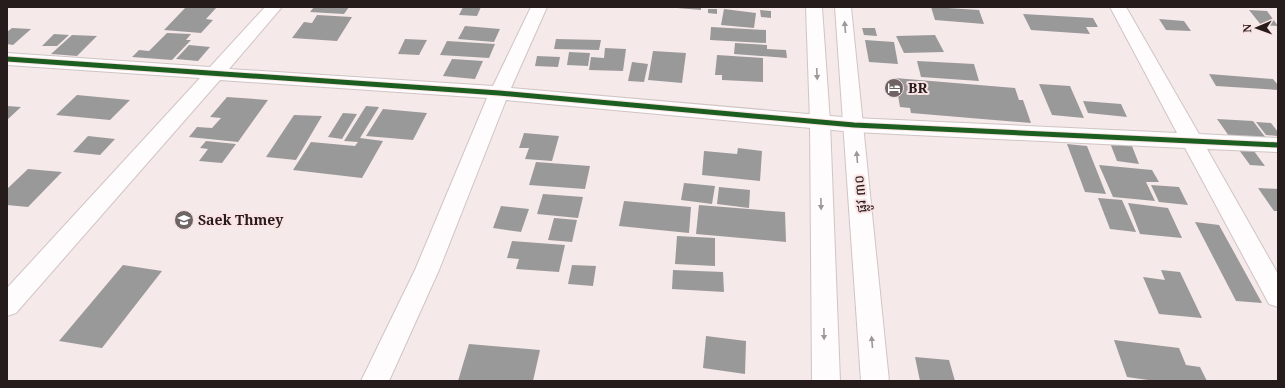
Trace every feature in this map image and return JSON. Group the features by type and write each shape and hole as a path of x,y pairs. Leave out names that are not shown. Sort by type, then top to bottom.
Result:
{"street":[{"path":"7,305 274,7"},
{"path":"375,381 427,270 499,93 539,7"},
{"path":"814,7 820,122 826,381"},
{"name":"ផ្លូវ ៣០","path":"843,7 875,381"},
{"path":"1118,7 1278,297"},
{"path":"7,59 499,93 854,125 1278,145"}],"building":[{"path":"186,7 217,7 206,19 213,20 201,33 164,30"},
{"path":"314,7 349,7 344,14 310,12"},
{"path":"463,7 481,7 477,16 459,15"},
{"path":"701,7 701,10 677,8"},
{"path":"931,7 979,10 984,24 935,20"},
{"path":"708,9 717,9 717,14 708,13"},
{"path":"724,9 756,13 754,28 721,25"},
{"path":"760,10 771,11 771,18 761,17"},
{"path":"1249,10 1267,11 1278,26 1261,25"},
{"path":"1023,14 1093,18 1098,27 1086,27 1090,34 1031,30"},
{"path":"317,15 352,17 337,41 292,38 304,22 312,23"},
{"path":"1159,19 1184,21 1191,31 1166,30"},
{"path":"465,26 500,29 494,42 458,39"},
{"path":"711,27 766,30 766,43 710,40"},
{"path":"12,28 31,29 13,45 7,44 7,32"},
{"path":"862,28 875,28 877,36 864,35"},
{"path":"167,33 191,34 186,40 191,40 172,60 132,57 139,50 149,51"},
{"path":"54,34 69,35 57,46 42,46"},
{"path":"72,35 97,36 77,56 51,54"},
{"path":"935,35 944,52 904,53 896,36"},
{"path":"405,39 427,40 419,55 398,54"},
{"path":"556,39 601,40 599,50 554,49"},
{"path":"865,40 894,42 898,64 869,62"},
{"path":"447,41 495,44 489,58 440,55"},
{"path":"735,43 767,45 767,49 786,50 787,58 734,54"},
{"path":"189,45 210,47 198,61 176,59"},
{"path":"605,48 626,49 623,71 589,70 591,57 604,58"},
{"path":"653,51 686,53 682,83 648,80"},
{"path":"569,52 590,53 588,66 567,65"},
{"path":"717,55 763,58 763,82 722,80 722,75 715,75"},
{"path":"537,56 560,57 558,67 535,66"},
{"path":"452,59 483,61 475,79 443,76"},
{"path":"917,61 974,64 979,81 921,77"},
{"path":"632,62 648,64 644,82 628,81"},
{"path":"1209,74 1273,79 1278,85 1278,90 1216,86"},
{"path":"895,78 1015,88 1019,100 1023,100 1031,123 911,113 910,108 900,107"},
{"path":"1039,84 1070,86 1084,118 1052,115"},
{"path":"77,95 130,100 110,120 56,115"},
{"path":"227,97 268,100 238,142 189,137 197,127 212,128 221,118 210,117"},
{"path":"1083,101 1121,104 1127,117 1088,113"},
{"path":"7,106 21,107 7,120"},
{"path":"366,106 379,107 360,138 383,141 362,178 293,170 311,142 355,146 358,142 344,141"},
{"path":"383,109 427,113 413,140 366,136"},
{"path":"343,113 357,114 342,139 328,137"},
{"path":"294,115 322,116 296,160 266,157"},
{"path":"1217,119 1253,121 1266,138 1229,136"},
{"path":"1256,122 1271,123 1278,132 1278,136 1266,135"},
{"path":"524,133 559,136 552,161 525,159 529,148 519,148"},
{"path":"88,136 115,139 100,155 73,152"},
{"path":"206,141 236,144 222,163 199,161 208,149 200,148"},
{"path":"1110,143 1132,146 1139,164 1117,161"},
{"path":"1067,144 1087,146 1106,194 1085,192"},
{"path":"738,148 762,151 760,181 702,175 704,151 737,154"},
{"path":"1239,150 1254,151 1265,166 1250,165"},
{"path":"536,162 590,166 585,189 529,185"},
{"path":"1099,165 1152,170 1159,182 1146,182 1155,201 1113,197"},
{"path":"28,169 62,172 28,207 7,205 7,189"},
{"path":"684,183 715,186 712,204 681,200"},
{"path":"1151,185 1179,187 1188,205 1159,202"},
{"path":"719,187 750,190 749,208 717,204"},
{"path":"1258,188 1278,189 1278,211 1274,211"},
{"path":"543,194 583,197 578,218 537,214"},
{"path":"1098,198 1122,200 1136,232 1110,229"},
{"path":"624,201 691,207 689,233 619,226"},
{"path":"1128,203 1168,208 1182,238 1140,234"},
{"path":"699,205 785,212 786,242 696,234"},
{"path":"501,206 529,209 521,232 493,228"},
{"path":"554,218 577,220 572,242 548,240"},
{"path":"1195,222 1219,225 1262,303 1236,301"},
{"path":"677,236 715,238 715,266 675,264"},
{"path":"512,241 565,245 559,272 516,269 519,259 507,258"},
{"path":"123,265 162,271 102,348 59,341"},
{"path":"572,265 596,266 593,286 568,284"},
{"path":"673,270 723,272 724,292 672,289"},
{"path":"1161,270 1180,272 1202,318 1159,314 1143,277 1165,280"},
{"path":"706,336 746,341 745,374 703,368"},
{"path":"1114,340 1179,348 1186,365 1200,367 1207,381 1155,381 1127,377"},
{"path":"469,344 540,350 533,381 458,381"},
{"path":"915,357 949,360 955,381 920,381"}],"cycle path":[{"path":"7,59 499,93 854,125 1278,145"}],"place":[{"name":"BR","path":"894,88"},
{"name":"Saek Thmey","path":"184,220"}]}
